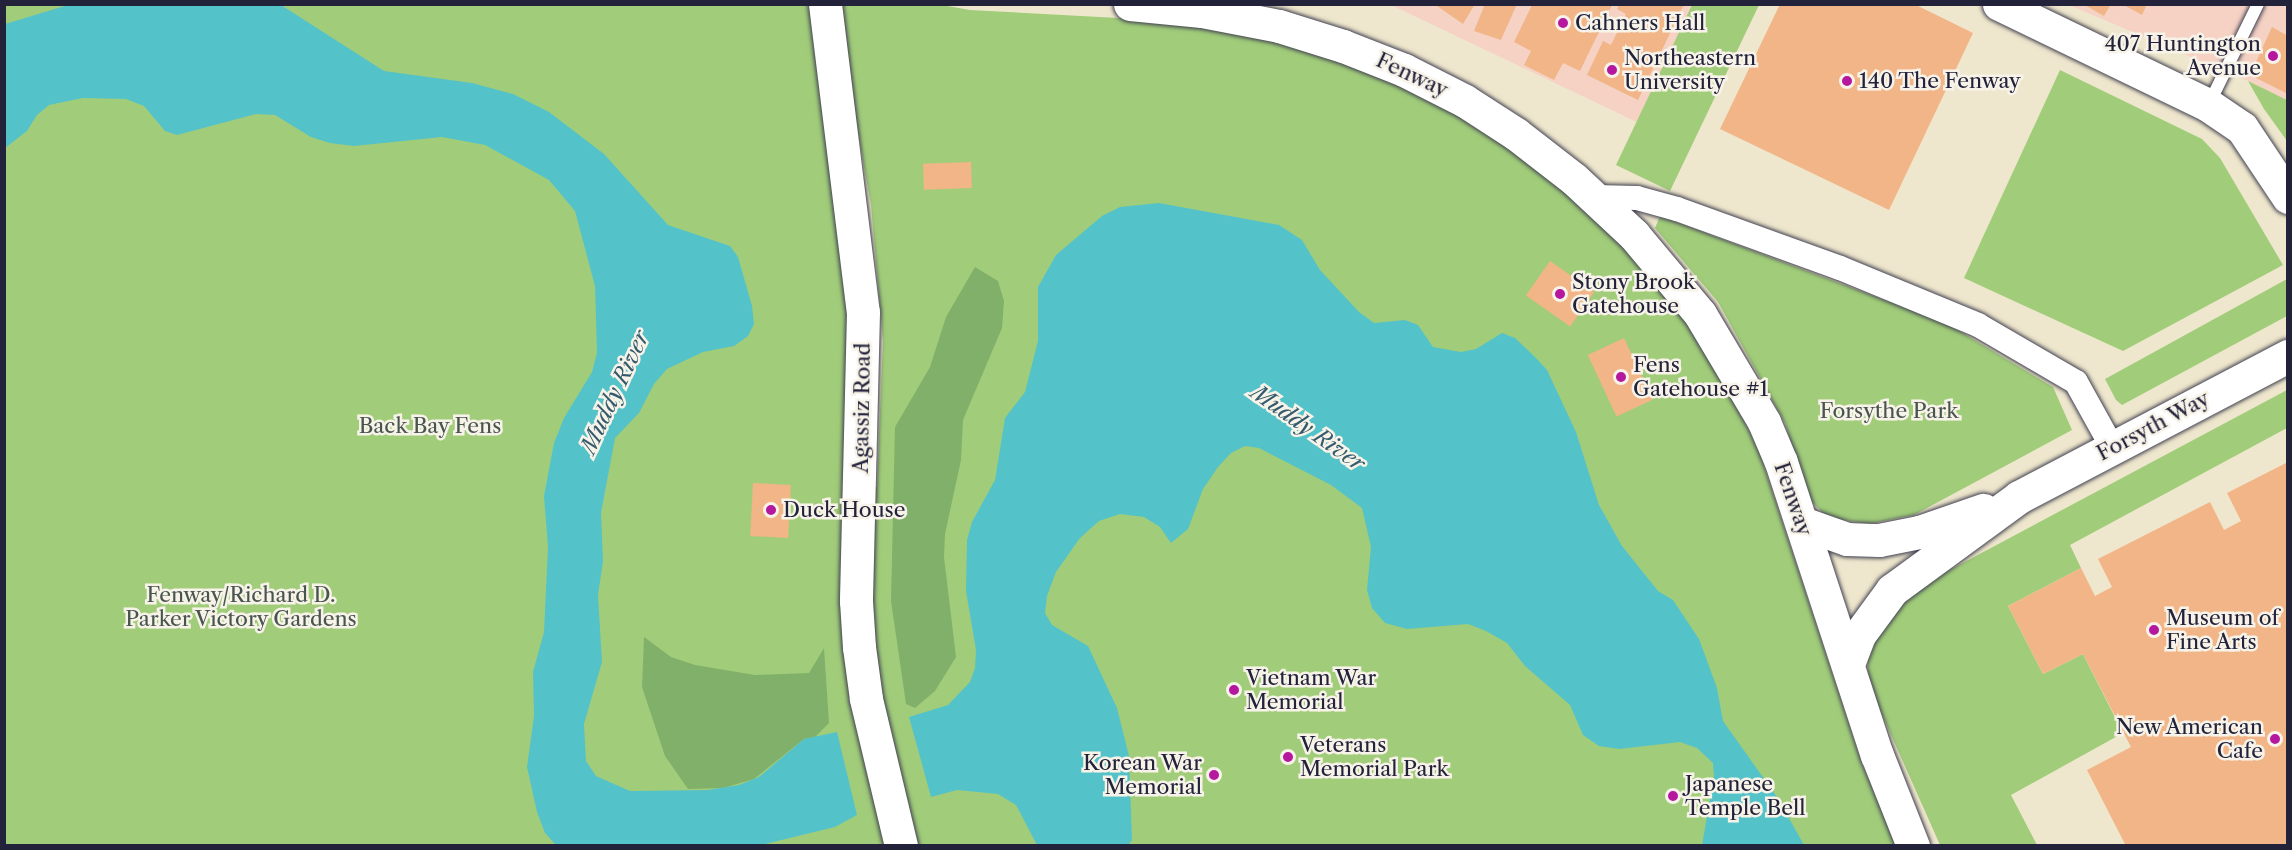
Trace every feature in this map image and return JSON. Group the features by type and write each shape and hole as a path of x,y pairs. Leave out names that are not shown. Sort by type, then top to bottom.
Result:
{"main road":[{"name":"Agassiz Road","path":"825,4 863,312 859,642 866,699 901,846"},
{"name":"Fenway","path":"1130,4 1202,8 1323,39 1426,81 1500,123 1594,197 1663,267 1723,348 1764,422 1802,523 1888,788 1913,846"},
{"path":"1999,4 2208,105 2242,129 2288,197"},
{"name":"Forsyth Way","path":"1848,664 1859,635 1892,590 2019,497 2288,356"},
{"name":"Forsyth Way","path":"1802,523 1847,539 1879,540 1919,532 2019,497"}],"street":[{"path":"1594,197 1637,198 1677,209 1830,264 1978,326 2076,382 2112,447"}],"lane":[{"path":"2208,105 2258,4"}],"shaded area":[{"name":"Northeastern University","path":"1391,5 1728,5 1666,136"},
{"path":"2069,5 2287,5 2287,100 2248,81"}],"green space":[{"name":"Back Bay Fens","path":"5,5 812,5 841,213 853,410 892,845 5,846"},
{"path":"835,5 942,5 970,10 1174,21 1242,31 1370,70 1468,117 1566,188 1660,286 1715,362 1759,451 1861,761 1896,845 908,845 871,668 870,487 877,487 883,341 871,205"},
{"path":"1692,5 1759,5 1670,191 1616,165"},
{"path":"2060,70 2202,139 2220,158 2283,265 2123,351 1964,278"},
{"path":"2248,81 2287,100 2287,141 2264,109"},
{"name":"Forsythe Park","path":"1660,216 1946,323 2053,387 2072,430 1914,515 1868,524 1827,517 1809,499 1785,423 1718,302 1655,228"},
{"path":"975,267 998,281 1004,301 1002,328 963,420 961,460 945,534 944,557 956,657 935,691 915,708 906,704 891,601 895,427 930,367 946,317"},
{"path":"2287,279 2287,316 2122,405 2116,400 2105,379"},
{"path":"2287,390 2287,428 2070,545 2081,568 2008,606 2043,674 2083,654 2123,733 2011,795 2037,845 1940,845 1868,683 1868,649 1891,605 1914,589"},
{"path":"644,637 671,657 695,665 755,675 809,673 824,648 829,723 815,737 804,739 754,779 723,788 688,789 665,756 642,687"}],"water":[{"name":"Muddy River","path":"68,5 281,5 384,71 472,83 513,94 549,112 604,154 668,225 730,246 738,257 752,306 754,324 748,336 734,346 703,352 667,369 654,384 639,413 615,438 601,513 603,561 598,595 602,662 584,724 586,761 596,776 630,791 708,790 739,785 759,777 804,739 837,732 857,815 835,827 761,845 556,845 545,833 537,812 527,767 534,716 533,672 544,632 548,547 544,496 554,443 564,418 592,372 597,353 595,286 575,211 549,180 485,145 442,137 354,146 330,143 311,137 275,115 256,114 177,135 165,131 144,106 126,99 83,98 49,105 37,115 27,131 5,148 5,24"},
{"name":"Muddy River","path":"1159,203 1279,225 1302,240 1320,270 1359,312 1374,323 1405,320 1418,325 1433,347 1461,352 1476,349 1502,333 1515,338 1535,357 1547,370 1576,432 1599,505 1622,546 1658,591 1673,600 1699,639 1717,688 1723,721 1777,797 1804,845 1702,845 1714,776 1713,763 1697,748 1680,742 1619,749 1599,746 1583,735 1570,705 1525,666 1507,643 1468,624 1407,629 1385,623 1372,608 1367,590 1371,547 1362,508 1331,485 1259,448 1245,446 1231,453 1218,467 1203,489 1188,529 1171,543 1160,527 1144,517 1120,514 1099,521 1080,538 1056,572 1047,596 1045,613 1052,625 1088,646 1117,708 1129,756 1132,840 1128,845 1037,845 1016,805 998,794 957,790 931,797 909,717 948,705 970,682 975,668 976,650 966,591 967,540 972,522 995,480 1005,418 1025,392 1038,341 1038,287 1056,255 1102,216 1120,207"}],"building":[{"path":"1434,4 1475,4 1463,24"},
{"path":"1485,4 1517,4 1501,40 1474,31"},
{"path":"1619,4 1684,4 1638,100 1587,75 1603,41 1611,45 1626,14 1617,9"},
{"name":"140 The Fenway","path":"1780,4 1914,4 1973,33 1889,210 1720,129"},
{"path":"2083,4 2111,4 2104,16"},
{"path":"2122,4 2147,4 2142,15"},
{"name":"Cahners Hall","path":"1532,5 1612,5 1580,71 1563,63 1554,80 1524,65 1531,51 1514,42"},
{"name":"407 Huntington Avenue","path":"2272,27 2288,36 2288,94 2250,75"},
{"path":"971,162 972,188 924,190 923,164"},
{"name":"Stony Brook Gatehouse","path":"1550,261 1594,292 1570,326 1526,295"},
{"name":"Fens Gatehouse #1","path":"1624,338 1653,400 1616,417 1588,355"},
{"name":"Museum of Fine Arts","path":"2288,462 2288,846 2126,846 2087,770 2131,747 2083,654 2043,674 2008,606 2081,568 2095,596 2112,587 2098,559 2210,502 2224,530 2241,521 2227,493"},
{"name":"Duck House","path":"753,483 791,485 788,538 750,536"}],"place":[{"name":"Cahners Hall","path":"1563,23"},
{"name":"407 Huntington Avenue","path":"2273,56"},
{"name":"Northeastern University","path":"1612,70"},
{"name":"140 The Fenway","path":"1847,81"},
{"name":"Stony Brook Gatehouse","path":"1560,294"},
{"name":"Fens Gatehouse #1","path":"1621,377"},
{"name":"Duck House","path":"771,510"},
{"name":"Museum of Fine Arts","path":"2154,630"},
{"name":"Vietnam War Memorial","path":"1234,690"},
{"name":"New American Cafe","path":"2275,739"},
{"name":"Veterans Memorial Park","path":"1288,757"},
{"name":"Korean War Memorial","path":"1214,775"},
{"name":"Japanese Temple Bell","path":"1673,796"}],"park label":[{"name":"Fenway/Richard D. Parker Victory Gardens","path":"241,607"}]}
